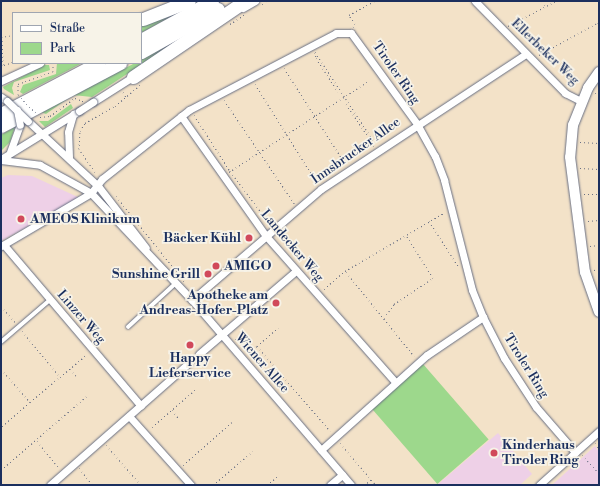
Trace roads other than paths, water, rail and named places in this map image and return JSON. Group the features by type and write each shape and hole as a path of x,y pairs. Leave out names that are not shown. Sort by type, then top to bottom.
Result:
{"highway":[{"path":"142,20 189,1"},
{"path":"142,39 212,1"},
{"path":"142,51 233,1"},
{"path":"140,78 245,1"},
{"path":"1,114 96,64"},
{"path":"1,126 118,64"}],"street":[{"path":"142,20 177,1"},
{"path":"1,159 93,102 140,78 255,1"},
{"name":"Ellerbeker Weg","path":"475,1 564,93 581,101 573,125 570,141 573,194 585,272 599,312"},
{"name":"Tiroler Ring","path":"181,116 220,92 336,33 351,33 417,124 444,180 464,265 482,317 519,383 577,451"},
{"name":"Innsbrucker Allee","path":"192,300 321,189 376,150 526,54"},
{"path":"1,82 38,64"},
{"path":"581,101 599,72"},
{"name":"Wiener Allee","path":"4,99 69,157 98,186 153,259"},
{"path":"9,153 16,142 20,125 17,110"},
{"path":"69,157 68,132 76,112"},
{"path":"2,245 91,193 102,180 181,116"},
{"name":"Landecker Weg","path":"181,116 222,176 266,236 395,382"},
{"name":"Wiener Allee","path":"1,159 40,165 91,193 192,300 351,485"},
{"name":"Linzer Weg","path":"2,245 141,406"},
{"path":"198,354 296,271"},
{"path":"321,450 419,362 482,317"},
{"path":"50,485 190,362"},
{"path":"129,416 191,485"},
{"path":"539,485 599,431"},
{"path":"330,485 342,475"}],"lane":[{"path":"128,327 176,283"},
{"path":"1,342 50,300"}],"tunnel":[{"path":"190,362 199,354"}],"place":[{"name":"AMEOS Klinikum","path":"21,219"},
{"name":"Bäcker Kühl","path":"249,238"},
{"name":"AMIGO","path":"216,266"},
{"name":"Sunshine Grill","path":"208,274"},
{"name":"Apotheke am Andreas-Hofer-Platz","path":"276,303"},
{"name":"Happy Lieferservice","path":"190,345"},
{"name":"Kinderhaus Tiroler Ring","path":"494,453"}]}
